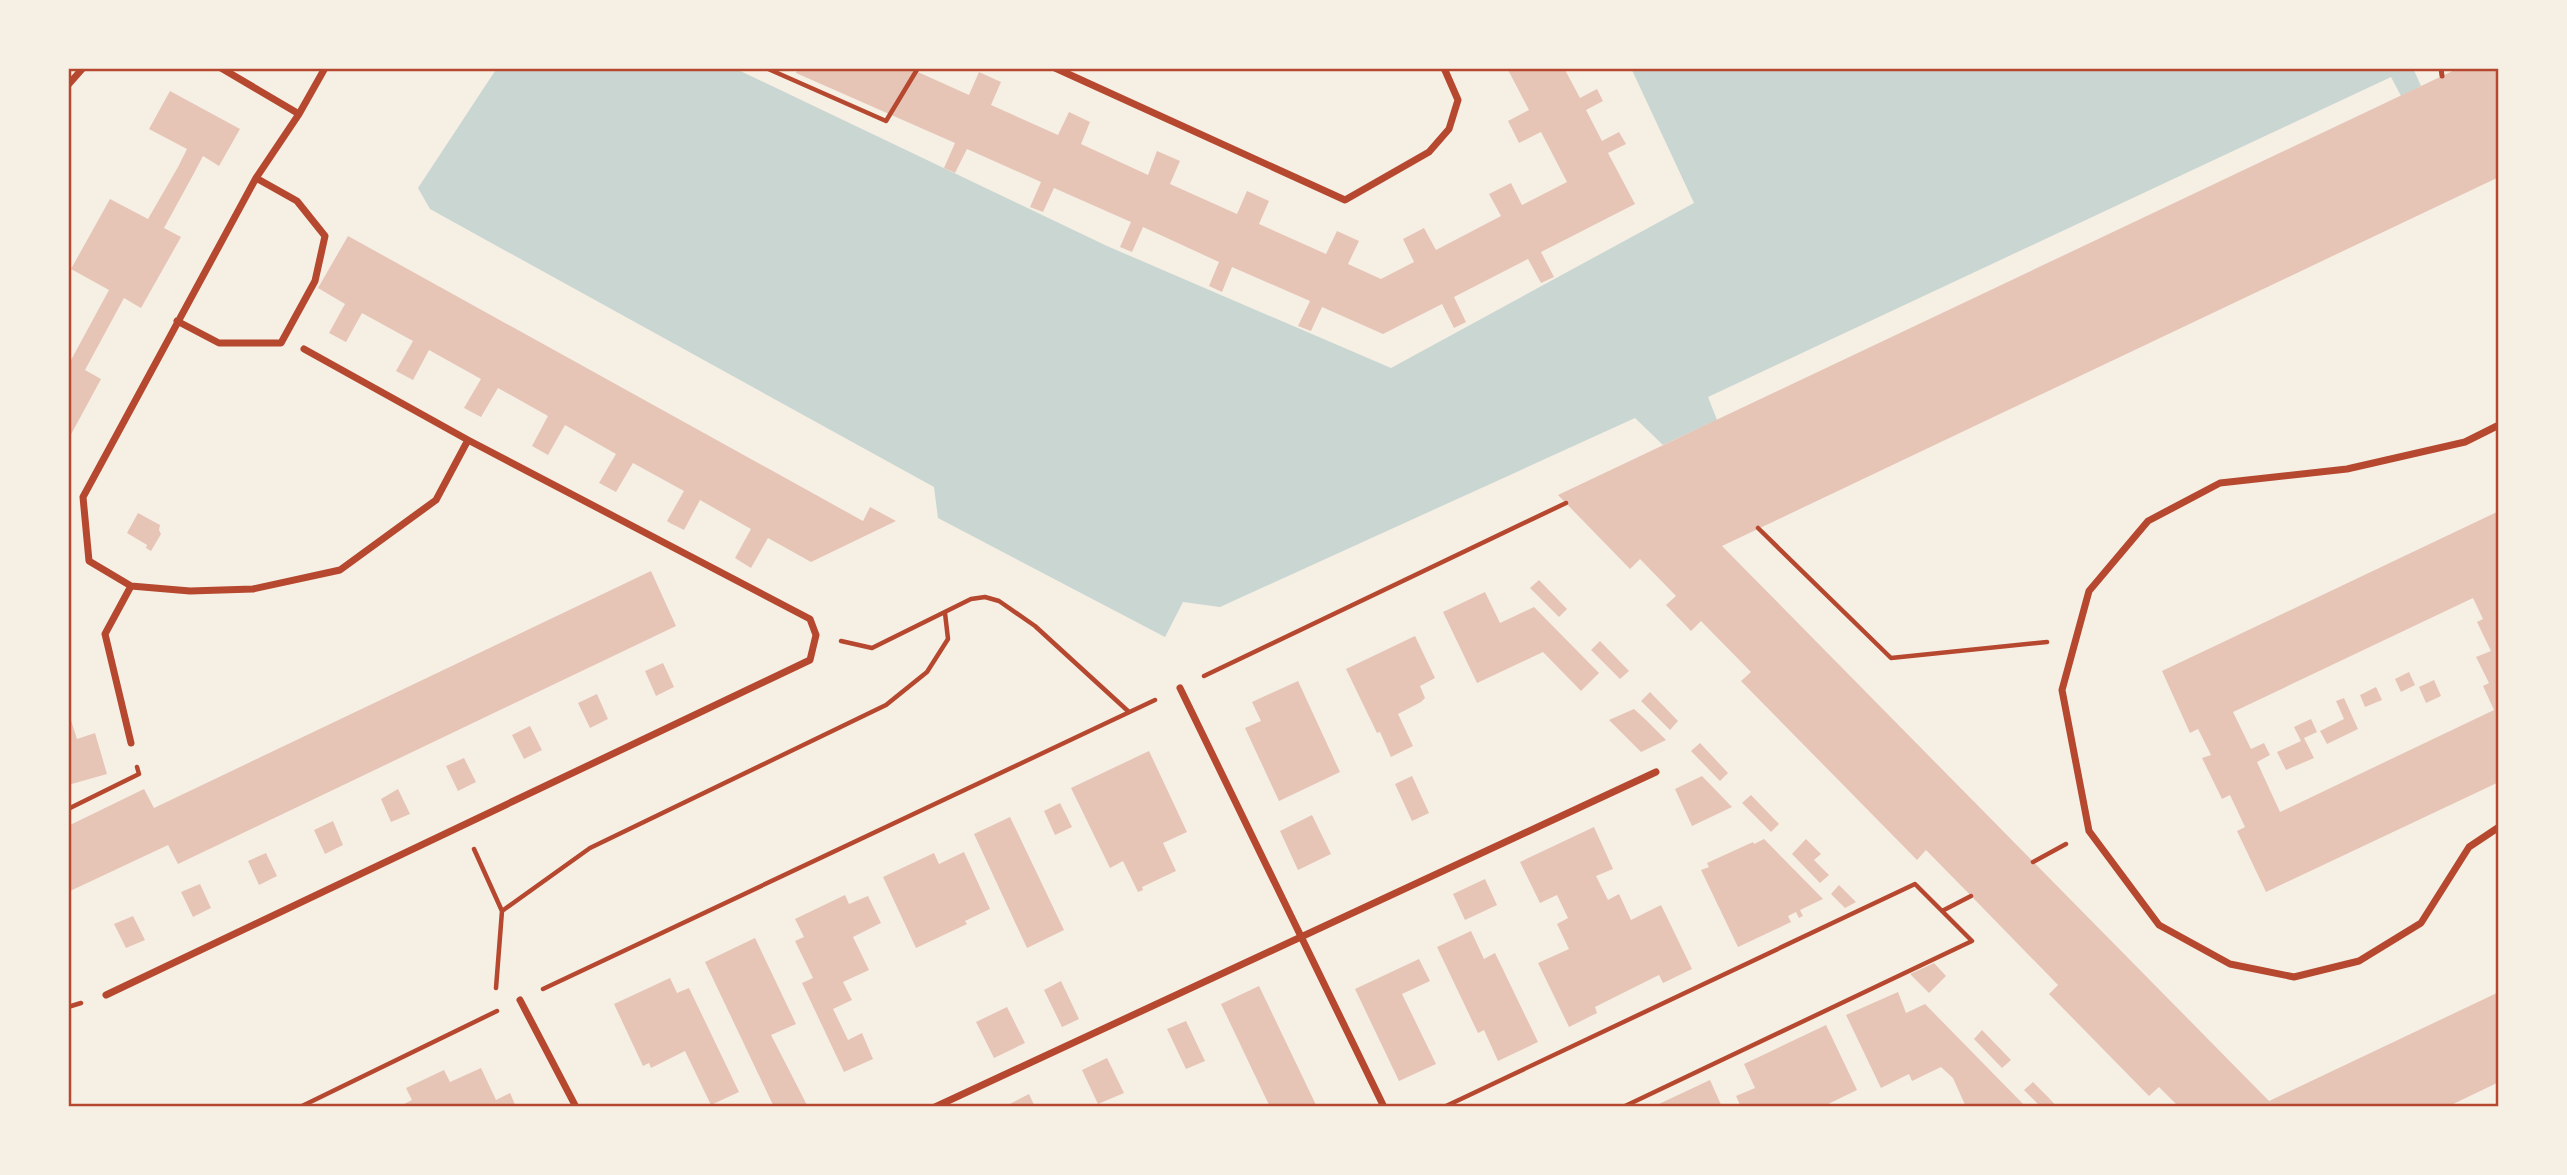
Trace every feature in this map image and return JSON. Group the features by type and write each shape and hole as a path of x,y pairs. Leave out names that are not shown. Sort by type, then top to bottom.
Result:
{"street":[{"path":"68,85 83,68"},
{"path":"221,68 299,114"},
{"path":"325,68 299,114 256,178 83,497 89,561 131,586 190,591 253,589 340,570 436,500 468,440"},
{"path":"1055,68 1345,200 1429,152 1449,129 1458,100 1444,68"},
{"path":"177,321 219,343 281,343 315,281 325,236 297,201 256,178"},
{"path":"106,995 810,660 816,635 810,619 468,440 303,349"},
{"path":"2499,425 2465,442 2347,469 2220,482 2148,521 2090,591 2062,690 2089,831 2159,925 2230,964 2294,977 2359,961 2421,923 2469,846 2499,827"},
{"path":"131,586 105,634 131,743"},
{"path":"1180,688 1384,1107"},
{"path":"935,1107 1656,772"},
{"path":"520,1000 576,1107"}],"lane":[{"path":"2441,68 2442,76"}],"path":[{"path":"766,68 886,121 918,68"},
{"path":"300,1107 1566,503"},
{"path":"1758,528 1891,658 2076,638"},
{"path":"816,635 872,648 971,599 985,597 999,601 1035,626 1129,712"},
{"path":"502,911 590,848 886,705 927,671 948,639 945,613"},
{"path":"68,809 139,774 131,743"},
{"path":"463,826 502,911 494,1013"},
{"path":"2033,862 2089,831"},
{"path":"1444,1107 1915,884 1972,941 1623,1107"},
{"path":"1942,911 1971,896"}],"shaded area":[{"path":"497,68 734,68 1107,246 1391,368 1694,203 1631,68 2413,68 2421,86 2401,96 2391,77 1708,397 1717,420 1663,445 1635,418 1220,607 1183,602 1165,637 938,518 934,487 430,209 418,188"}],"building":[{"path":"798,68 909,68 969,95 979,72 1001,82 991,105 1058,135 1069,112 1090,122 1081,144 1148,175 1157,151 1180,161 1170,184 1237,214 1247,191 1269,201 1259,224 1326,254 1337,231 1359,241 1348,264 1381,279 1414,262 1403,239 1424,228 1436,250 1501,216 1489,194 1511,183 1522,205 1567,182 1541,132 1519,143 1508,121 1529,110 1507,68 1564,68 1580,98 1597,89 1603,101 1586,110 1602,141 1619,132 1626,144 1608,153 1635,204 1541,252 1554,277 1541,283 1528,259 1454,297 1466,322 1454,328 1442,304 1383,334 1322,307 1311,331 1298,326 1310,301 1232,267 1222,292 1209,286 1219,262 1143,227 1132,252 1120,247 1131,222 1054,188 1043,212 1030,207 1041,182 967,149 955,173 944,168 955,143 796,73"},
{"path":"2459,68 2497,68 2499,177 1722,546 2269,1101 2499,992 2499,1082 2447,1107 2179,1107 2159,1087 2149,1096 2049,994 2058,985 1926,850 1917,860 1741,681 1751,672 1701,621 1691,631 1666,605 1676,596 1640,559 1630,569 1558,495"},
{"path":"170,91 240,129 219,166 203,156 164,228 181,237 141,308 124,298 85,370 101,379 68,440 68,360 71,360 109,290 71,269 110,199 148,219 178,167 187,149 149,129"},
{"path":"348,236 863,521 870,507 896,521 811,562 768,538 751,568 735,558 751,529 700,500 684,530 667,521 684,491 633,463 616,492 599,483 616,454 565,425 548,455 532,446 548,416 498,388 481,417 464,408 481,379 429,350 413,380 396,371 413,341 362,313 346,342 329,333 345,304 318,288"},
{"path":"2499,511 2499,782 2266,892 2237,831 2245,827 2230,795 2222,799 2202,758 2211,755 2198,729 2190,733 2162,671","holes":["2473,598 2483,619 2477,622 2491,651 2476,657 2489,683 2483,686 2494,710 2280,812 2257,762 2270,755 2264,743 2251,749 2233,712"]},
{"path":"138,513 160,525 161,534 151,551 146,548 147,545 127,533"},
{"path":"651,571 676,626 178,864 168,845 68,892 68,826 144,789 154,808"},
{"path":"1539,580 1567,609 1559,617 1530,588"},
{"path":"1485,592 1500,623 1534,607 1599,673 1581,691 1543,652 1477,683 1443,612"},
{"path":"1415,636 1435,678 1420,686 1425,698 1421,702 1398,714 1413,746 1391,757 1346,669"},
{"path":"1600,641 1629,671 1620,679 1591,650"},
{"path":"663,663 674,687 656,696 645,671"},
{"path":"2409,672 2415,685 2401,692 2395,679"},
{"path":"2434,680 2441,696 2426,703 2419,687"},
{"path":"1298,681 1340,772 1279,801 1245,728 1261,721 1252,702"},
{"path":"2376,687 2382,700 2365,707 2360,695"},
{"path":"1650,692 1678,721 1670,730 1641,701"},
{"path":"597,694 608,719 590,728 578,703"},
{"path":"2344,698 2358,729 2327,744 2320,731 2344,719 2336,701"},
{"path":"1634,709 1666,740 1641,752 1609,720"},
{"path":"68,711 77,739 95,733 107,774 68,785"},
{"path":"2311,719 2317,732 2304,738 2314,758 2286,770 2277,752 2301,741 2294,727"},
{"path":"530,726 542,750 524,759 512,735"},
{"path":"1700,743 1728,773 1720,781 1691,751"},
{"path":"1149,751 1187,832 1163,843 1176,871 1142,887 1143,890 1138,892 1123,861 1110,868 1071,788"},
{"path":"464,758 476,782 458,791 446,766"},
{"path":"1412,776 1429,813 1412,821 1395,784"},
{"path":"1702,776 1732,807 1692,826 1675,789"},
{"path":"398,789 410,814 391,822 381,799"},
{"path":"1751,795 1779,824 1771,832 1742,803"},
{"path":"1060,803 1072,827 1055,835 1044,811"},
{"path":"1312,815 1331,854 1298,870 1280,831"},
{"path":"1010,817 1064,930 1027,948 974,834"},
{"path":"333,821 343,845 325,854 314,830"},
{"path":"1594,827 1613,869 1596,876 1608,900 1619,894 1631,920 1661,905 1692,969 1663,983 1659,975 1595,1007 1597,1013 1569,1027 1538,963 1569,949 1557,924 1568,918 1557,895 1540,903 1520,862"},
{"path":"1764,839 1823,899 1800,910 1803,916 1799,918 1796,912 1788,916 1791,922 1738,947 1701,870 1709,867 1707,863"},
{"path":"1806,839 1821,854 1814,860 1829,875 1820,883 1792,854"},
{"path":"964,852 990,909 965,921 967,924 916,948 883,877 934,853 939,864"},
{"path":"266,853 277,876 259,885 248,861"},
{"path":"1485,879 1497,905 1465,920 1453,894"},
{"path":"200,884 211,908 193,917 181,892"},
{"path":"1839,885 1856,902 1845,908 1831,894"},
{"path":"845,895 849,904 868,896 881,923 853,937 869,970 843,982 852,1000 833,1009 848,1040 862,1033 873,1059 844,1072 802,983 813,978 795,941 804,937 795,919"},
{"path":"133,916 145,940 126,948 114,924"},
{"path":"1471,931 1484,959 1495,953 1538,1042 1498,1061 1484,1030 1478,1033 1437,947"},
{"path":"755,938 796,1024 771,1035 808,1107 774,1107 705,962"},
{"path":"1419,959 1430,981 1402,994 1436,1064 1399,1081 1355,989"},
{"path":"1934,963 1946,976 1929,993 1910,974"},
{"path":"670,978 677,993 689,988 739,1092 711,1105 685,1051 651,1068 649,1063 643,1066 614,1004"},
{"path":"1061,981 1079,1019 1062,1027 1044,990"},
{"path":"1259,986 1317,1107 1270,1107 1221,1004"},
{"path":"1898,992 1906,1013 1925,1004 2026,1107 1966,1107 1953,1078 1941,1067 1912,1081 1909,1074 1881,1088 1846,1015"},
{"path":"1007,1007 1025,1043 994,1058 976,1022"},
{"path":"1186,1021 1205,1061 1186,1069 1167,1029"},
{"path":"1826,1025 1857,1090 1822,1107 1741,1107 1736,1096 1755,1088 1744,1064"},
{"path":"1982,1030 2011,1060 2002,1068 1974,1039"},
{"path":"1107,1058 1124,1093 1098,1104 1082,1070"},
{"path":"481,1068 496,1100 510,1093 516,1107 398,1107 412,1100 406,1088 444,1070 450,1082"},
{"path":"1710,1080 1722,1107 1661,1107 1659,1104"},
{"path":"2033,1082 2057,1107 2041,1107 2024,1090"},
{"path":"1029,1094 1035,1107 1009,1107 1008,1105"}]}
